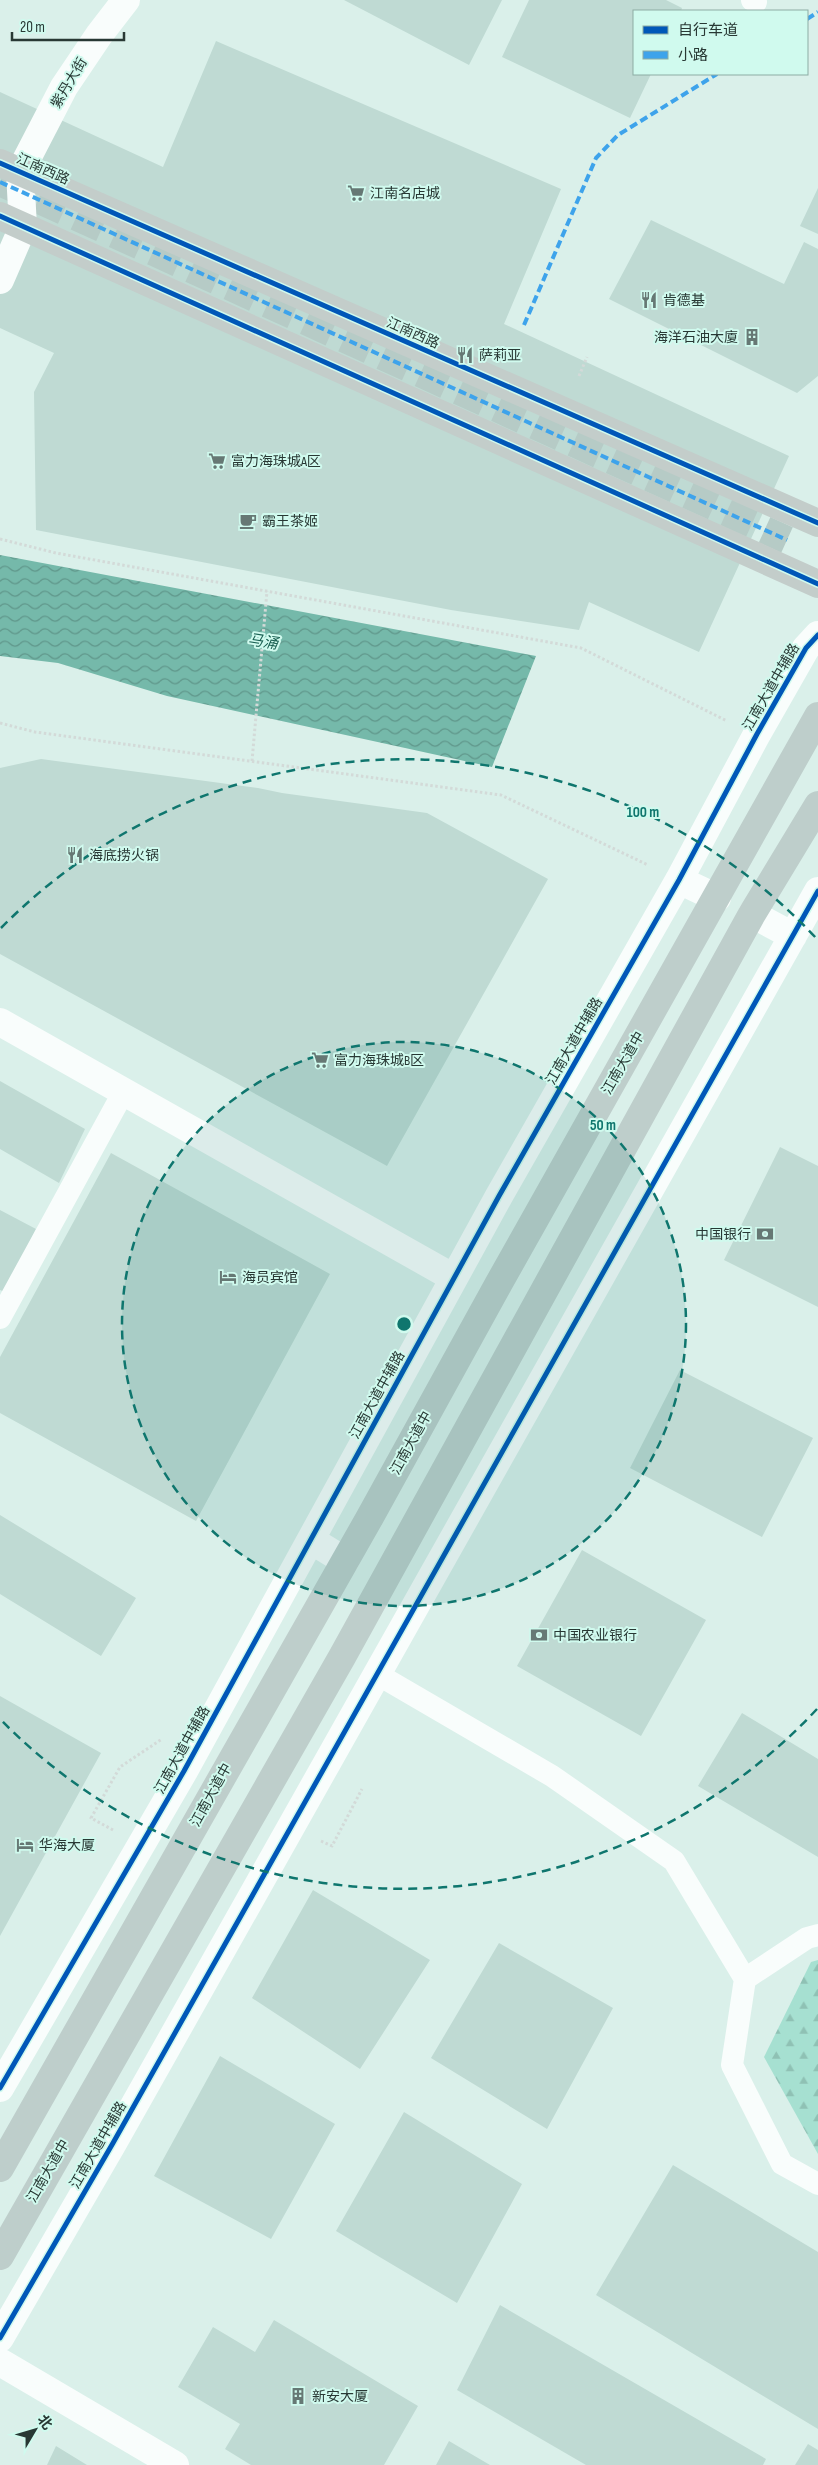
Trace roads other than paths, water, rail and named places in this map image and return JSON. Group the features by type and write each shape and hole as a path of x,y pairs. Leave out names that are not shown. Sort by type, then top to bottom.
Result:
{"main road":[{"name":"江南西路","path":"10,167 818,523"},
{"path":"12,221 818,584"},
{"name":"江南大道中","path":"0,2168 345,1561 499,1282 818,716"},
{"name":"江南大道中","path":"0,2256 342,1657 752,914 818,806"}],"street":[{"name":"紫丹大街","path":"10,167 99,35 126,0"},
{"path":"0,280 12,221 10,167"},
{"name":"江南大道中辅路","path":"0,2088 184,1771 454,1278 679,880 757,734 806,648 818,635"},
{"path":"679,880 717,898"},
{"name":"江南大道中辅路","path":"0,2338 118,2134 818,891"},
{"path":"752,914 793,936"},
{"path":"0,1022 454,1278"},
{"path":"311,1540 345,1561"},
{"path":"342,1657 377,1674"},
{"path":"0,2362 175,2465"}],"lane":[{"path":"0,1318 124,1091"},
{"path":"377,1674 552,1776 674,1861 745,1978 732,2065 782,2164 818,2184"},
{"path":"745,1978 807,1938 818,1935"}],"water":[{"name":"马涌","path":"0,555 536,656 492,767 167,696 58,663 0,656"}],"tunnel":[{"path":"0,182 787,540"}],"place":[{"name":"江南名店城","path":"356,193"},
{"name":"肯德基","path":"649,300"},
{"name":"海洋石油大廈","path":"752,337"},
{"name":"萨莉亚","path":"465,355"},
{"name":"富力海珠城A区","path":"217,461"},
{"name":"霸王茶姬","path":"248,521"},
{"name":"海底捞火锅","path":"75,855"},
{"name":"富力海珠城B区","path":"320,1060"},
{"name":"中国银行","path":"765,1234"},
{"name":"海员宾馆","path":"228,1277"},
{"name":"中国农业银行","path":"539,1635"},
{"name":"华海大厦","path":"25,1845"},
{"name":"新安大厦","path":"298,2396"}]}
